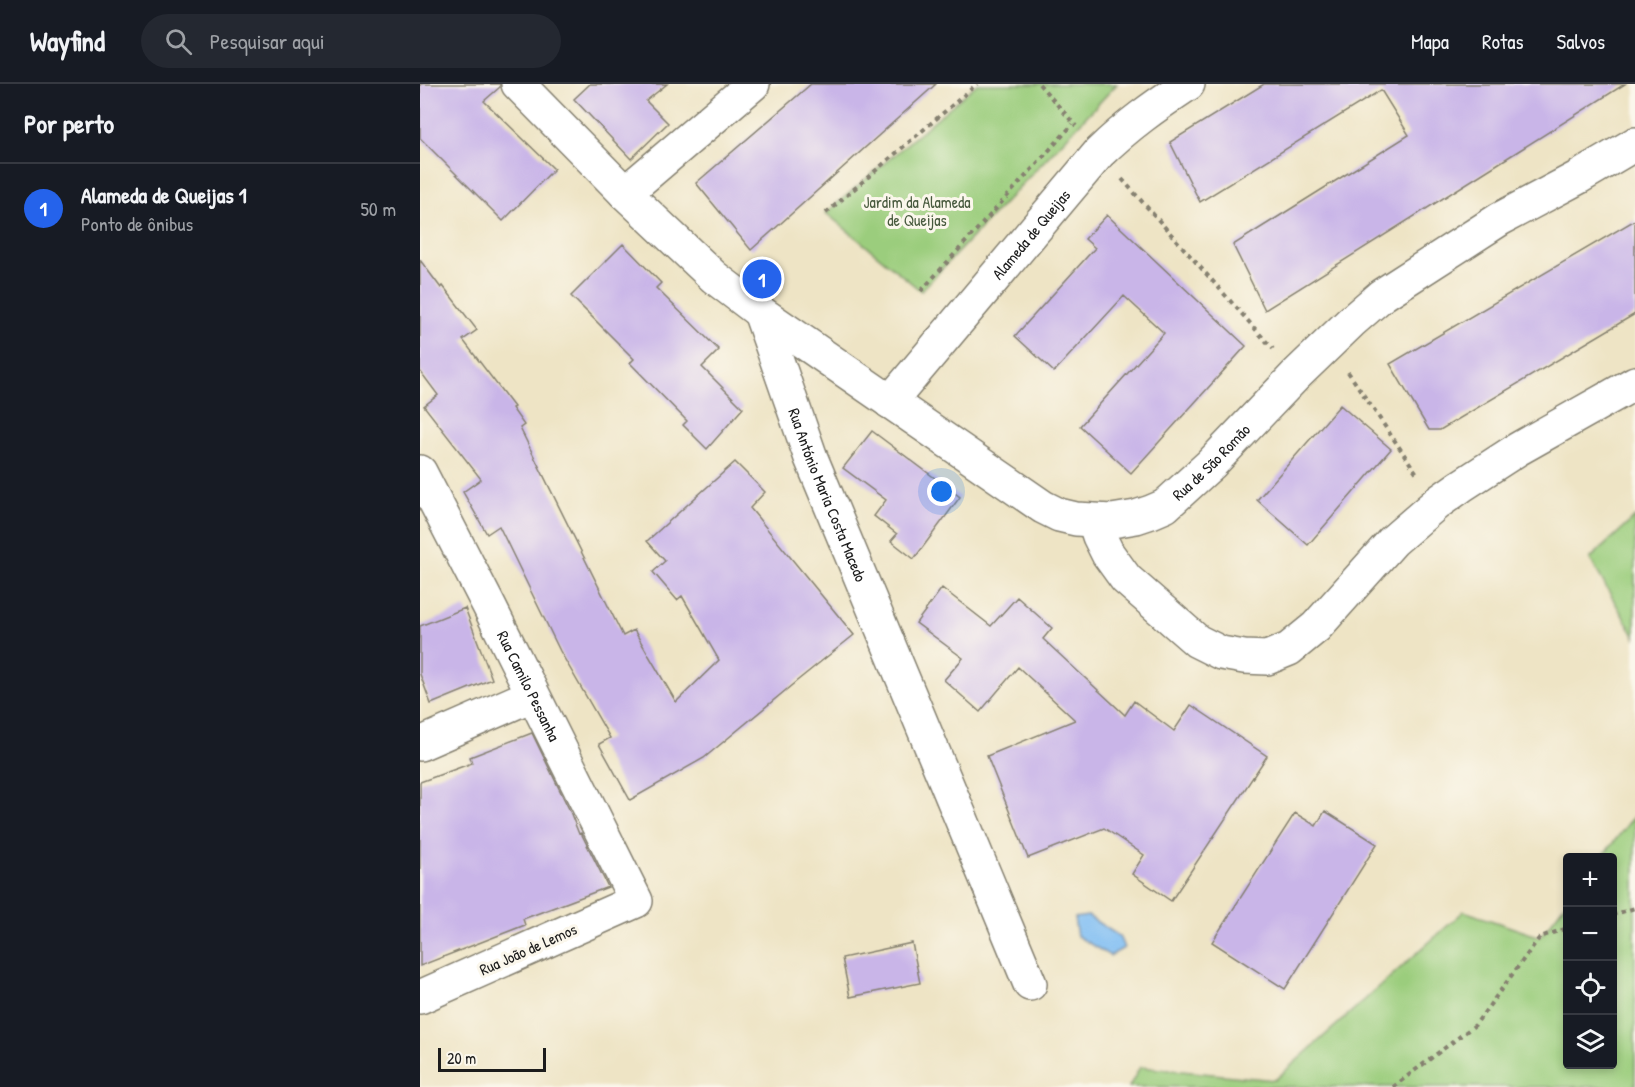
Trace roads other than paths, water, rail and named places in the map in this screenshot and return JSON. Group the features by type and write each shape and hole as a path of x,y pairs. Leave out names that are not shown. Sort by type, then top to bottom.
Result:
{"street":[{"path":"518,84 625,193 714,277 760,312"},
{"path":"625,193 753,84"},
{"name":"Alameda de Queijas","path":"890,402 1099,153 1125,128 1188,84"},
{"name":"Rua de São Romão","path":"760,312 1043,507 1059,515 1094,521 1136,517 1165,506 1211,464 1296,375 1382,295 1500,219 1635,144"},
{"name":"Rua António Maria Costa Macedo","path":"760,312 811,458 1030,984"},
{"path":"1094,521 1108,554 1126,579 1197,641 1221,653 1267,658 1289,649 1316,627 1393,541 1437,503 1518,449 1635,383"},
{"name":"Rua Camilo Pessanha","path":"420,472 636,901"},
{"path":"420,744 532,695"},
{"name":"Rua João de Lemos","path":"420,997 636,901"}],"water":[{"path":"1088,916 1119,936 1124,948 1110,956 1077,936 1074,918"}],"place":[{"name":"Alameda de Queijas 1","path":"762,279"}],"park label":[{"name":"Jardim da Alameda de Queijas","path":"917,211"}]}
